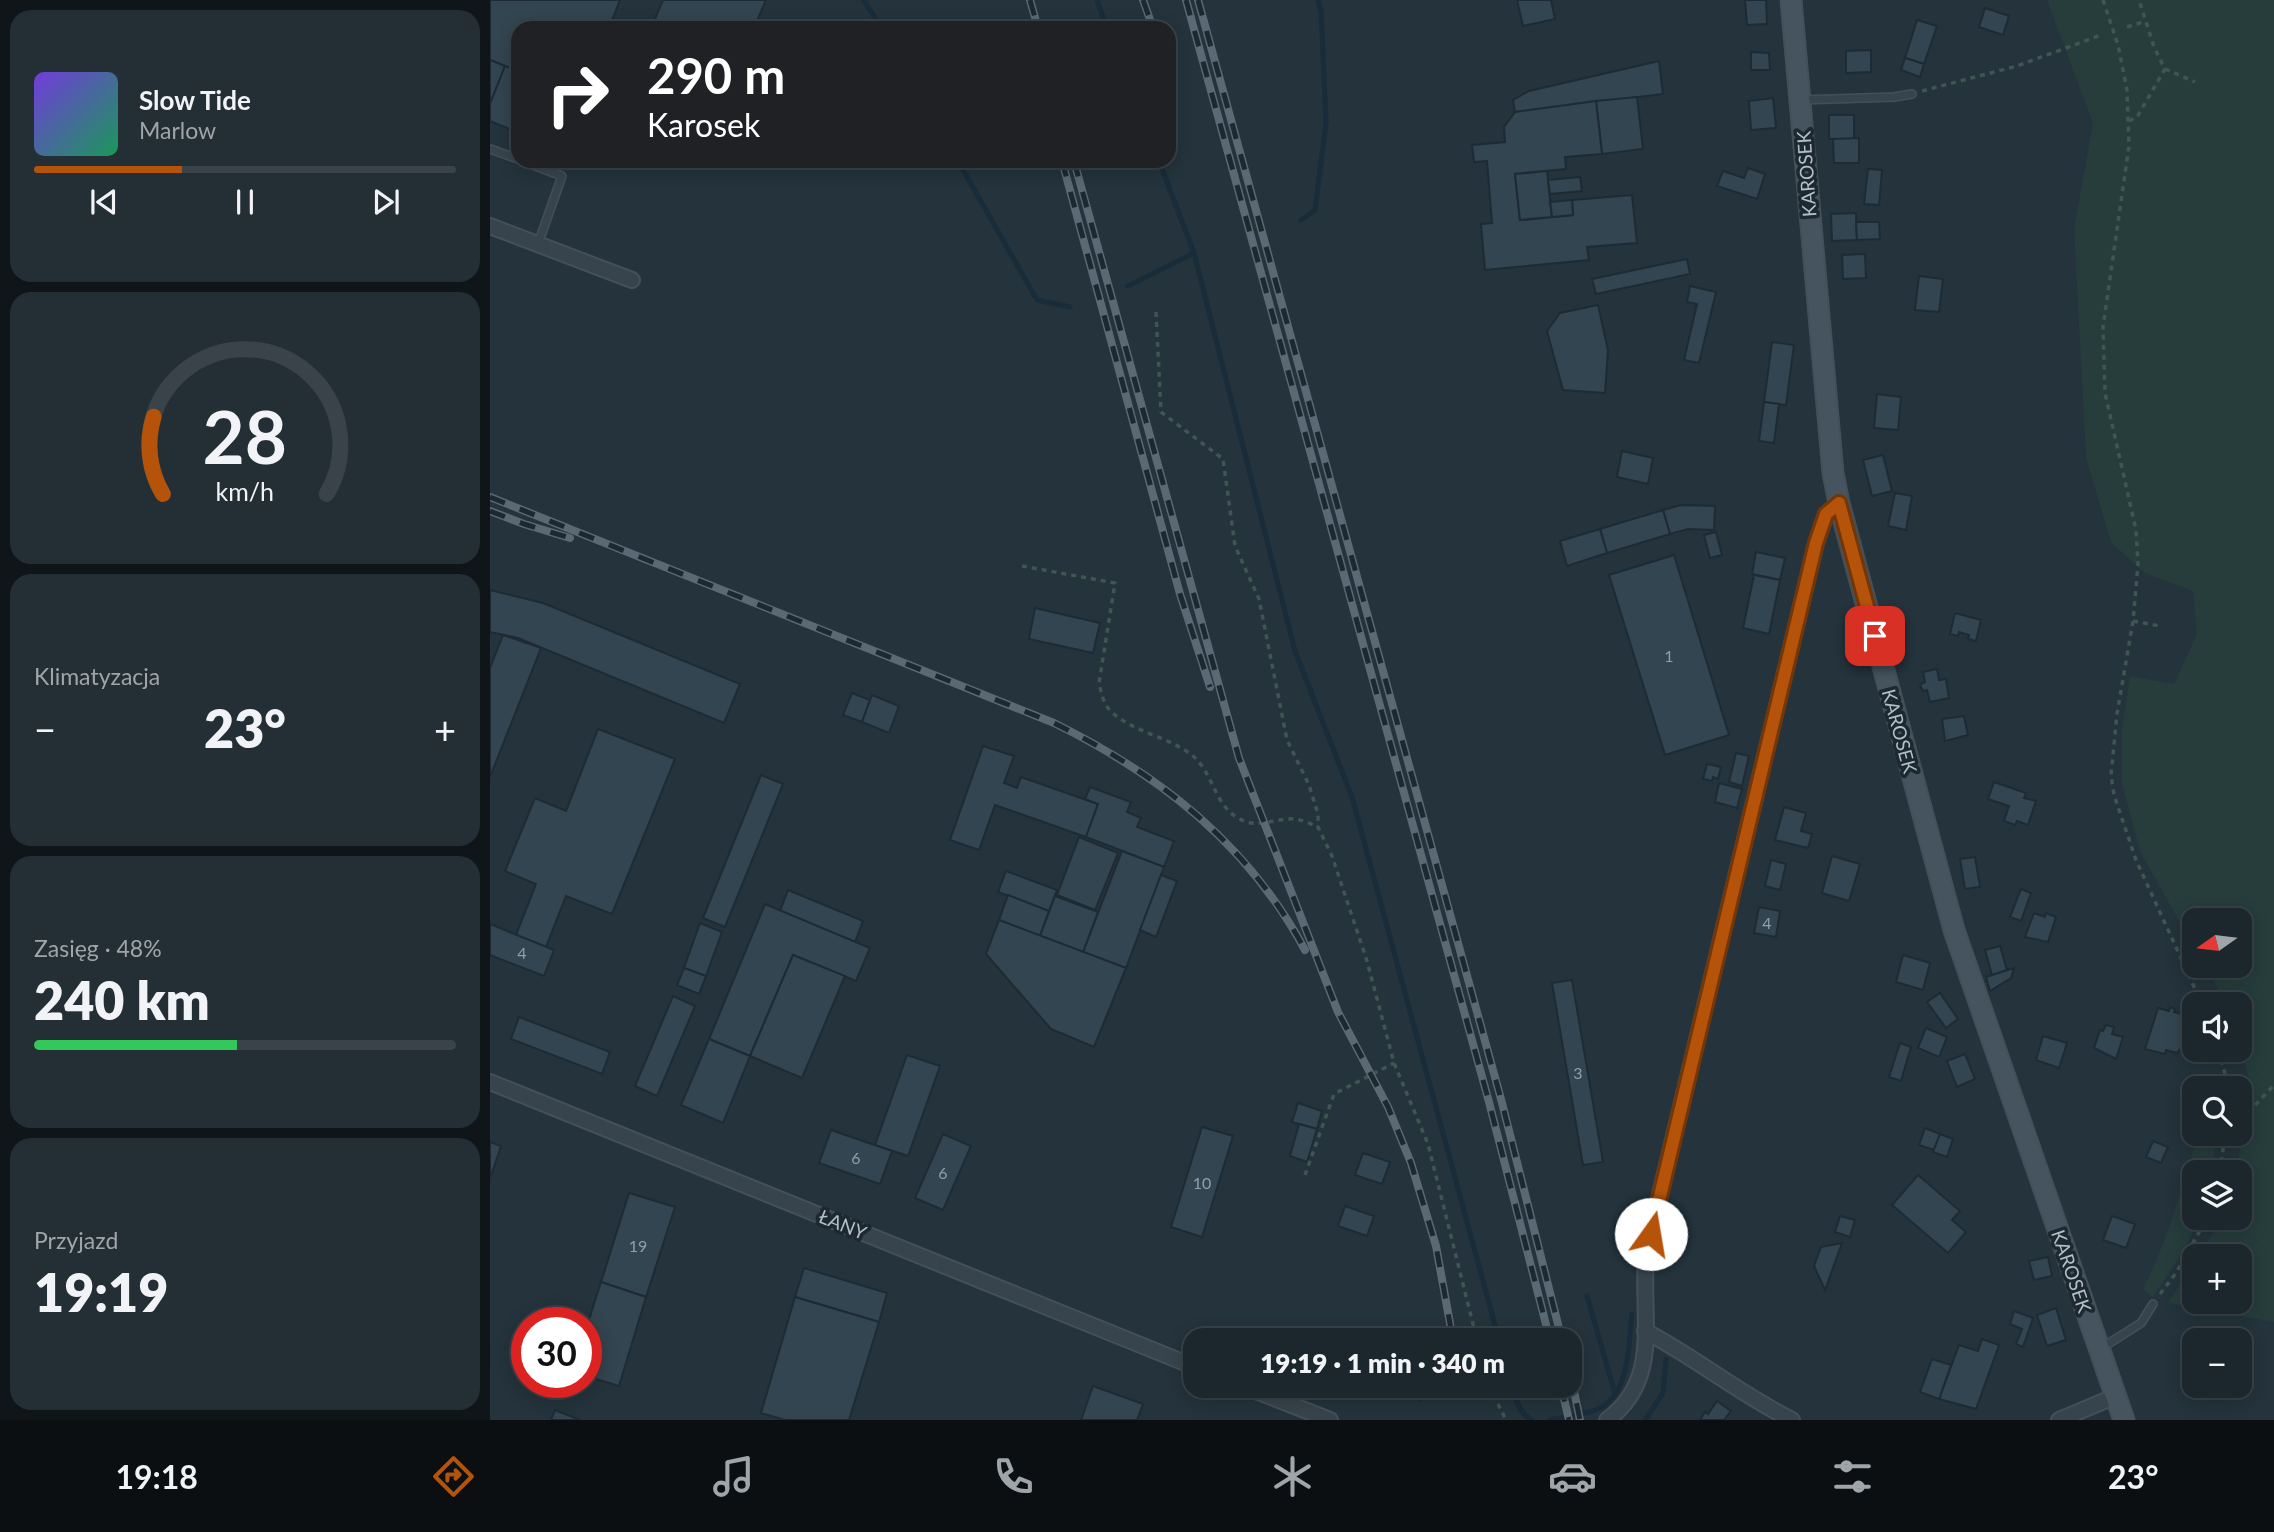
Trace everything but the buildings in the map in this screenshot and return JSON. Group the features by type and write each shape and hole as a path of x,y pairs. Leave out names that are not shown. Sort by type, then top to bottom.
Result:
{"street":[{"name":"KAROSEK","path":"1791,0 1833,473 1839,503 1955,930 2124,1420"},
{"path":"490,226 632,280"},
{"path":"1607,1420 1634,1392 1641,1375 1645,1354 1646,1257 1656,1211 1816,543 1826,514 1839,503"},
{"name":"ŁANY","path":"490,1082 1183,1362"},
{"path":"1645,1331 1668,1343 1762,1405 1792,1420"},
{"path":"2059,1420 2116,1396"},
{"path":"1272,1398 1321,1418"}],"lane":[{"path":"1800,100 1912,94"},
{"path":"490,149 511,157"},
{"path":"538,244 562,176 541,168"},
{"path":"2100,1349 2141,1323 2153,1304"}],"path":[{"path":"2103,0 2120,56 2127,90 2129,121 2129,146 2103,327 2105,393 2136,530 2138,565 2133,621 2113,745 2112,775 2114,795 2136,860 2196,992"},
{"path":"2139,0 2154,47 2165,69 2195,82"},
{"path":"2127,27 2146,21"},
{"path":"1912,94 2017,66 2101,35"},
{"path":"2129,121 2137,117 2165,69"},
{"path":"1156,312 1161,412 1223,459 1235,546 1259,599 1287,740 1309,785 1318,814 1318,827 1332,856 1367,961 1394,1063 1428,1144 1474,1328"},
{"path":"1021,566 1115,583 1099,683 1102,698 1110,710 1121,719 1180,747 1194,757 1206,772 1227,810 1241,820 1264,823 1290,819 1305,821 1318,827"},
{"path":"2133,621 2160,626"},
{"path":"1305,1175 1334,1094 1394,1063"},
{"path":"2252,1109 2274,1085"},
{"path":"2153,1304 2176,1273 2200,1230"},
{"path":"1495,1398 1506,1420"}],"green space":[{"path":"2047,0 2274,0 2274,1322 2229,1314 2252,1314 2252,1244 2206,1244 2214,1230 2252,1230 2252,1160 2239,1160 2240,1146 2252,1146 2252,1076 2249,1076 2244,1062 2252,1062 2252,992 2219,992 2212,978 2252,978 2252,908 2182,908 2182,926 2140,851 2122,784 2122,729 2130,676 2174,684 2197,634 2193,591 2145,573 2111,542 2086,458 2074,229 2093,123"},
{"path":"2195,1146 2215,1146 2213,1160 2191,1160"},
{"path":"2182,1186 2182,1230 2194,1230 2186,1244 2182,1244 2182,1252 2153,1297 2143,1289 2167,1232"},
{"path":"2182,1281 2182,1306 2168,1303"}],"waterway":[{"path":"864,0 877,21"},
{"path":"1097,0 1104,21"},
{"path":"1301,220 1315,210 1326,122 1321,11 1318,0"},
{"path":"962,168 1037,300 1070,307"},
{"path":"1162,168 1194,253 1295,651 1352,797 1496,1328"},
{"path":"1128,286 1194,253"},
{"path":"1587,1296 1615,1394"},
{"path":"1550,1420 1593,1411 1605,1405 1615,1395 1625,1370 1632,1314"},
{"path":"1645,1420 1663,1393 1666,1359"},
{"path":"1515,1398 1521,1410 1532,1420"}],"railway":[{"path":"1030,0 1036,21"},
{"path":"1143,0 1150,21"},
{"path":"1186,0 1489,1102 1547,1328"},
{"path":"1198,0 1501,1099 1559,1328"},
{"path":"1064,168 1180,594 1210,687"},
{"path":"1076,168 1239,758 1338,1012 1388,1107 1411,1163 1436,1246 1451,1328"},
{"path":"490,497 1054,723 1093,743 1165,790 1198,816 1228,845 1257,877 1305,950"},
{"path":"490,511 570,538"},
{"path":"1564,1398 1569,1420"},
{"path":"1575,1398 1580,1420"}],"route":[{"path":"1651,1234 1816,543 1826,514 1839,503 1875,636"}]}
